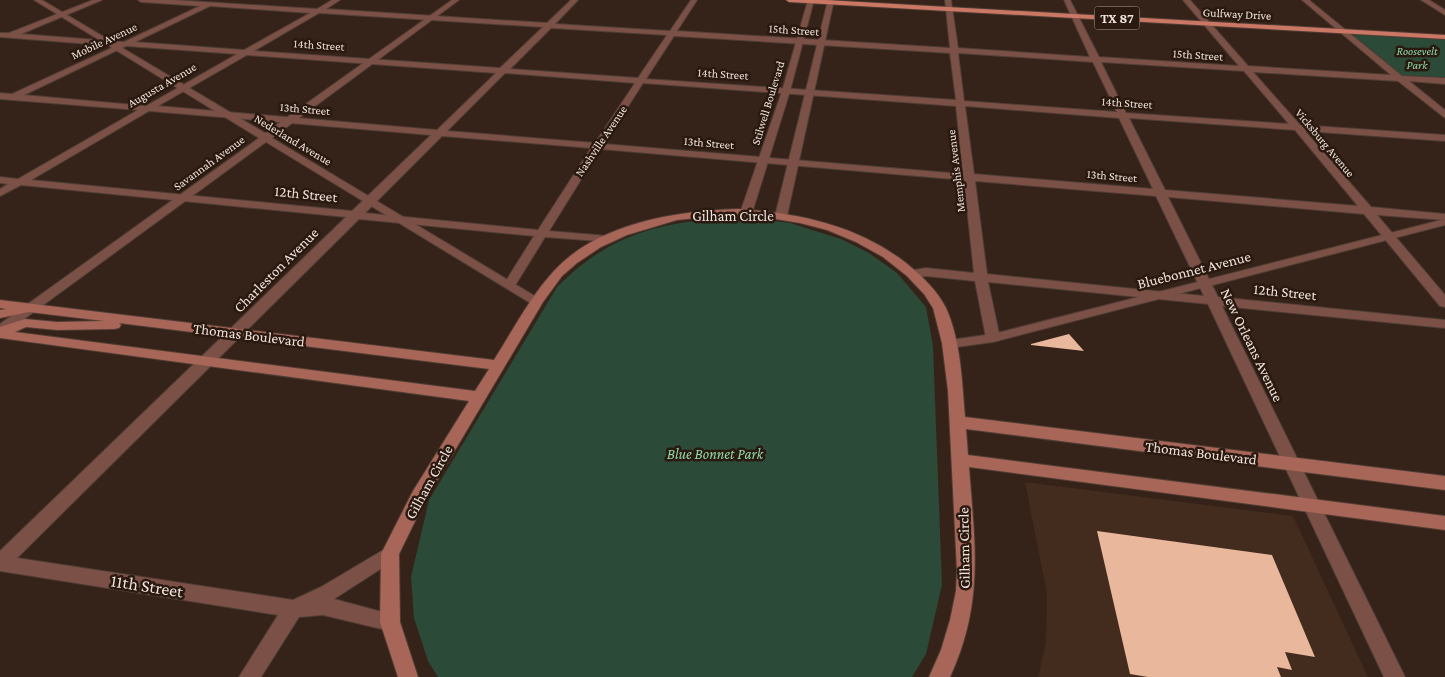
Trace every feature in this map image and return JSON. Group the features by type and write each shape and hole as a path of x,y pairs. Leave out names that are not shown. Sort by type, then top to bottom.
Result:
{"main road":[{"name":"Gulfway Drive","path":"789,0 949,4 1076,16 1445,36"},
{"name":"Gilham Circle","path":"408,677 402,664 390,622 390,554 419,496 537,301 556,276 571,261 608,240 632,229 678,217 712,213 782,216 803,220 848,234 882,250 912,274 933,297 944,319 950,344 962,460 966,575 964,602 955,637 939,677"},
{"name":"Thomas Boulevard","path":"0,304 498,365"},
{"path":"0,314 31,307"},
{"path":"0,332 25,323 57,326 152,323"},
{"name":"Thomas Boulevard","path":"0,332 478,397"},
{"name":"Thomas Boulevard","path":"958,422 1445,483"},
{"path":"962,460 1445,523"}],"street":[{"name":"Nederland Avenue","path":"37,0 537,301"},
{"path":"0,40 99,0"},
{"name":"15th Street","path":"141,0 1445,81"},
{"name":"Mobile Avenue","path":"0,103 116,46 218,0"},
{"name":"Augusta Avenue","path":"0,193 337,0"},
{"name":"Savannah Avenue","path":"0,332 31,307 456,0"},
{"name":"Charleston Avenue","path":"0,563 575,0"},
{"name":"Nashville Avenue","path":"510,284 596,146 642,81 694,0"},
{"name":"New Orleans Avenue","path":"1067,0 1125,115 1212,301 1395,677"},
{"name":"Vicksburg Avenue","path":"1186,0 1297,127 1445,303"},
{"path":"1305,0 1445,115"},
{"path":"1424,0 1445,13"},
{"name":"Stilwell Boulevard","path":"746,214 786,91 811,1"},
{"path":"782,216 831,1"},
{"name":"Memphis Avenue","path":"949,4 981,278 993,338"},
{"name":"14th Street","path":"0,35 116,46 246,52 1445,138"},
{"name":"13th Street","path":"0,96 1445,217"},
{"name":"12th Street","path":"0,180 354,216 401,218 608,240"},
{"name":"Bluebonnet Avenue","path":"950,344 993,338 1445,222"},
{"name":"12th Street","path":"912,274 926,272 1445,324"},
{"path":"249,677 293,609 328,593 390,554"},
{"name":"11th Street","path":"0,563 293,609 324,606 390,622"}],"shaded area":[{"path":"1025,482 1293,516 1368,677 1038,677 1046,642 1047,594"}],"green space":[{"name":"Roosevelt Park","path":"1358,34 1445,39 1445,80 1402,76 1353,36"},
{"name":"Blue Bonnet Park","path":"740,217 790,223 841,239 869,253 897,273 926,307 933,346 942,585 926,654 912,677 438,677 428,661 414,618 411,577 429,500 557,287 577,268 598,253 640,233 663,226 687,222"}],"building":[{"path":"1069,334 1084,351 1031,345 1031,344"},
{"path":"1097,531 1272,555 1315,657 1285,652 1292,670 1277,667 1281,677 1148,677 1130,674"}]}
